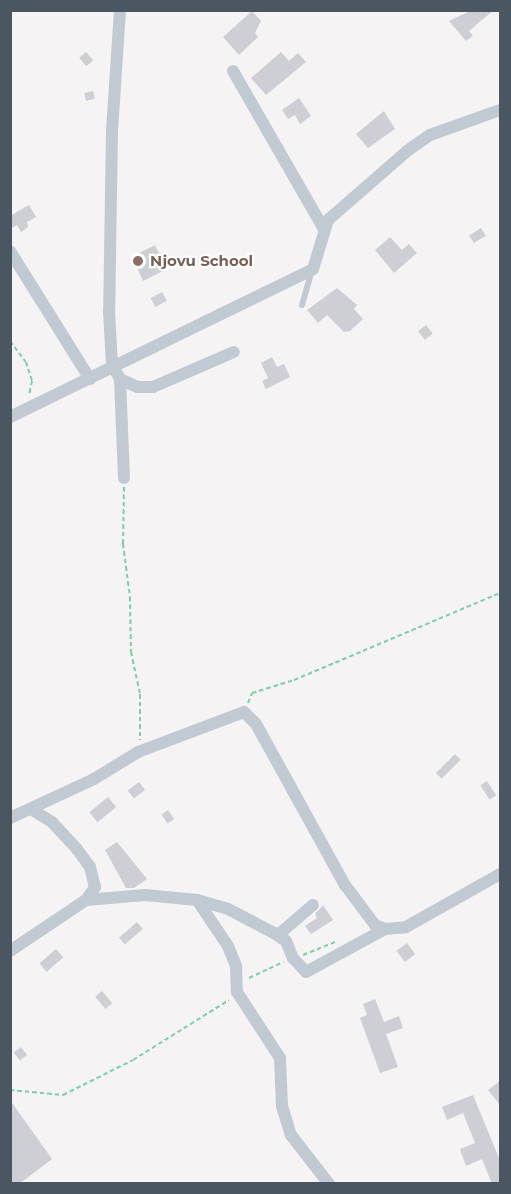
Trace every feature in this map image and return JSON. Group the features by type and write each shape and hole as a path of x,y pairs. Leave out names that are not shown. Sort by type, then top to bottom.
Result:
{"street":[{"path":"120,10 112,130 112,364 120,379 124,478"},
{"path":"233,70 324,229"},
{"path":"10,417 90,379 112,364 313,268 324,229 337,210 419,141 501,110"},
{"path":"10,251 90,379"},
{"path":"120,379 137,387 153,387 234,352"},
{"path":"10,818 33,810 138,752 244,712 256,723 345,885 368,918 385,929"},
{"path":"10,951 86,900 95,887 90,867 65,834 33,810"},
{"path":"86,900 145,895 197,900 228,909 286,941 293,958 306,972 385,929 406,927 501,874"},
{"path":"197,900 228,946 236,966 237,992 280,1058 282,1106 291,1135 328,1184"},
{"path":"278,935 313,905"}],"lane":[{"path":"302,305 313,268"}],"path":[{"path":"10,341 26,362 32,381 27,407"},
{"path":"124,478 123,544 130,597 129,632 140,694 138,752"},
{"path":"244,712 252,693 294,680 501,593"},
{"path":"10,1090 63,1095 133,1060 222,1006 252,974 342,939"}],"building":[{"path":"472,10 494,10 469,31 473,36 466,41 449,21"},
{"path":"252,11 261,21 255,33 258,37 239,55 223,37"},
{"path":"86,52 93,60 86,66 79,58"},
{"path":"281,52 289,61 298,53 306,62 266,95 251,78"},
{"path":"93,91 95,99 86,101 84,93"},
{"path":"299,98 311,116 300,124 295,115 288,119 282,110"},
{"path":"384,111 395,129 368,148 356,134"},
{"path":"29,205 36,217 27,222 28,227 21,232 17,225 10,229 10,216"},
{"path":"481,228 486,236 474,243 469,235"},
{"path":"390,237 402,250 409,244 417,253 394,273 375,250"},
{"path":"155,245 167,269 143,281 137,267 144,263 139,253"},
{"path":"337,288 357,305 354,309 363,319 350,331 344,332 327,315 318,323 307,310"},
{"path":"162,292 167,301 155,307 151,298"},
{"path":"426,325 433,334 425,340 418,331"},
{"path":"272,357 277,367 284,364 290,377 266,389 262,381 268,378 261,363"},
{"path":"455,754 461,760 442,779 436,773"},
{"path":"487,781 496,795 490,800 480,785"},
{"path":"139,782 145,790 134,798 128,790"},
{"path":"108,797 116,807 98,822 89,812"},
{"path":"168,810 174,819 168,824 161,814"},
{"path":"117,842 147,879 134,888 126,888 105,850"},
{"path":"323,905 333,920 311,934 305,926 317,918 315,914"},
{"path":"137,922 143,929 125,945 119,938"},
{"path":"407,943 415,954 405,962 396,951"},
{"path":"56,949 63,957 47,972 39,963"},
{"path":"102,991 112,1003 105,1009 95,997"},
{"path":"375,999 384,1022 399,1016 403,1028 386,1034 398,1067 380,1073 360,1018 367,1015 363,1004"},
{"path":"21,1047 27,1055 20,1060 14,1052"},
{"path":"501,1080 501,1106 488,1090"},
{"path":"473,1095 501,1163 501,1184 492,1184 482,1159 466,1166 460,1149 475,1143 463,1113 447,1120 442,1107"},
{"path":"10,1100 52,1159 19,1184 10,1184"}],"place":[{"name":"Njovu School","path":"138,261"}]}
